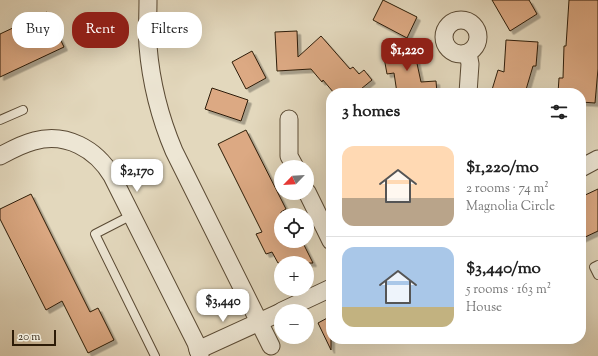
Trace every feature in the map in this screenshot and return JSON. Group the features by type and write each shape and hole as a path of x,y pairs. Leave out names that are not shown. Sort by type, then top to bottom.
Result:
{"street":[{"path":"148,0 148,46 151,70 155,94 165,129 174,151 271,346"},
{"path":"468,53 470,64 468,88"},
{"path":"289,120 289,156 291,160"},
{"path":"0,156 24,144 46,139 69,141 80,144 90,150 106,166 196,343 199,353 274,315"},
{"path":"586,165 598,159"},
{"path":"311,200 326,231"},
{"path":"297,304 326,290"}],"lane":[{"path":"0,120 23,110"},
{"path":"132,216 95,234 155,356"},
{"path":"598,266 594,267 598,275"}],"building":[{"path":"383,0 417,17 407,38 373,20"},
{"path":"492,0 529,0 537,14 510,31"},
{"path":"569,0 598,0 598,69 595,103 586,102 586,88 558,88 559,78 563,78 564,46 566,46"},
{"path":"12,28 12,48 62,48 0,77 0,34"},
{"path":"297,31 298,57 321,36 350,69 353,67 359,74 364,70 372,80 362,88 330,88 323,80 322,82 311,69 277,71 275,32"},
{"path":"506,40 538,42 536,66 533,66 526,88 493,88 498,70 504,72"},
{"path":"413,45 421,82 436,81 437,88 396,88 394,73 387,74 383,52"},
{"path":"252,51 266,78 246,89 232,62"},
{"path":"212,88 248,100 241,121 205,109"},
{"path":"246,130 274,185 274,200 281,200 285,208 274,208 274,248 306,248 310,256 274,256 272,252 266,254 256,234 262,232 218,144"},
{"path":"598,189 598,231 586,237 586,195"},
{"path":"31,194 90,312 98,308 114,340 88,353 62,301 46,310 0,219 0,209"},
{"path":"326,319 326,340 318,323"}]}
